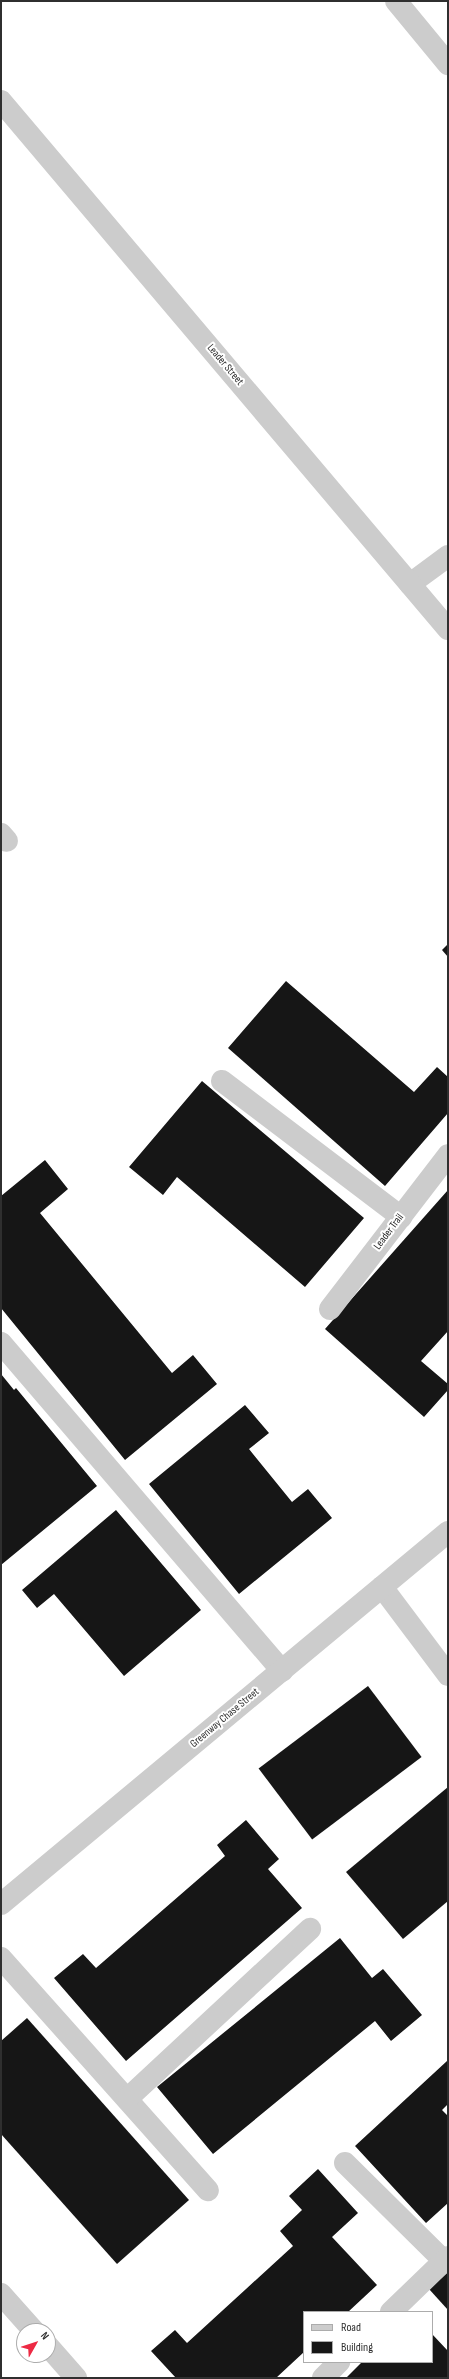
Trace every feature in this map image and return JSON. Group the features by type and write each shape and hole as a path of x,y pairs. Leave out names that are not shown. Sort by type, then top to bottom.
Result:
{"street":[{"path":"396,1 448,64"},
{"name":"Leader Street","path":"1,101 448,629"},
{"path":"410,584 448,556"},
{"path":"222,1081 401,1217"},
{"name":"Leader Trail","path":"330,1310 448,1155"},
{"path":"1,1343 282,1671"},
{"name":"Greenway Chase Street","path":"1,1904 448,1532"},
{"path":"382,1587 448,1675"},
{"path":"127,2099 310,1929"},
{"path":"1,1958 208,2190"},
{"path":"344,2163 446,2259 392,2311"},
{"path":"1,2294 27,2323"},
{"path":"56,2355 76,2378"},
{"path":"323,2378 338,2363"}],"building":[{"path":"448,944 448,957 442,950"},
{"path":"286,981 414,1092 437,1067 448,1077 448,1113 385,1186 228,1048"},
{"path":"202,1081 364,1218 305,1287 177,1177 163,1195 129,1167"},
{"path":"45,1160 68,1189 40,1213 172,1373 193,1355 217,1384 125,1460 1,1308 1,1196"},
{"path":"448,1190 448,1331 421,1361 448,1384 448,1390 424,1417 325,1329"},
{"path":"1,1374 14,1390 16,1388 97,1486 1,1565"},
{"path":"245,1405 269,1433 249,1449 292,1502 308,1489 332,1518 239,1594 149,1484"},
{"path":"116,1510 201,1610 124,1676 54,1594 37,1608 22,1590"},
{"path":"368,1686 422,1757 312,1840 259,1768"},
{"path":"448,1787 448,1901 403,1939 346,1872"},
{"path":"246,1820 279,1859 268,1869 302,1908 126,2061 54,1978 83,1954 96,1968 225,1856 217,1845"},
{"path":"340,1938 372,1978 383,1969 422,2015 391,2041 375,2021 213,2154 157,2087"},
{"path":"27,2018 189,2200 117,2264 1,2134 1,2041"},
{"path":"447,2061 448,2104 442,2110 448,2116 448,2203 426,2223 355,2146"},
{"path":"318,2169 358,2213 332,2237 377,2285 349,2311 303,2311 303,2353 276,2378 176,2378 151,2351 175,2330 187,2343 293,2246 280,2231 302,2210 289,2196"},
{"path":"448,2272 448,2310 429,2289"},
{"path":"433,2335 448,2351 448,2378 346,2378 361,2363 433,2363"}]}
